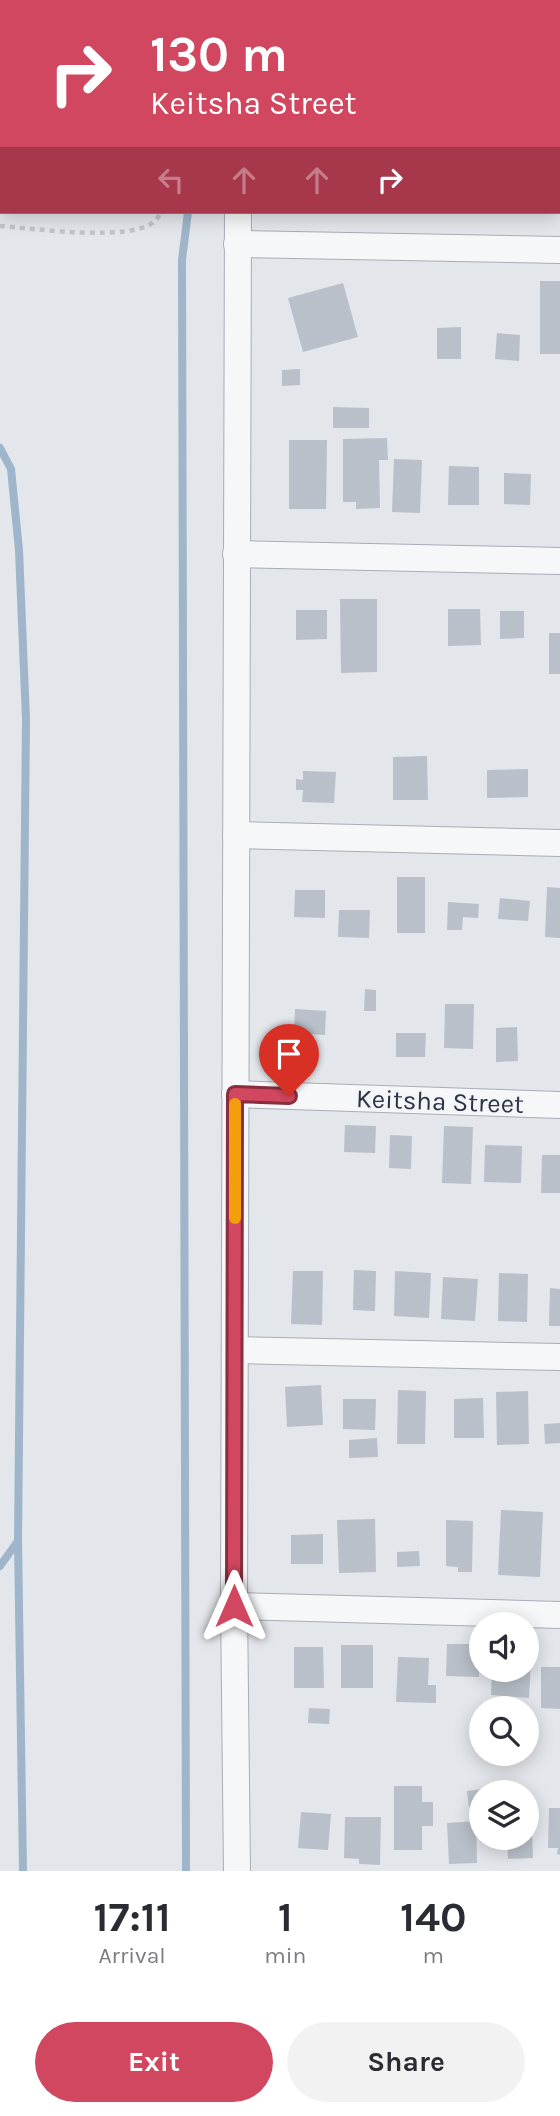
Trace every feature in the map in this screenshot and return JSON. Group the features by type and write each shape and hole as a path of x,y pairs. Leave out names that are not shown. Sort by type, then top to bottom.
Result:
{"street":[{"path":"237,214 234,1606 237,1871"},
{"path":"237,244 560,250"},
{"path":"236,554 560,561"},
{"path":"236,835 560,843"},
{"name":"Keitsha Street","path":"235,1094 560,1105"},
{"path":"235,1350 560,1357"},
{"path":"234,1606 560,1615"}],"path":[{"path":"0,226 94,233 141,228 155,221 160,214"}],"building":[{"path":"540,281 560,281 560,354 540,354"},
{"path":"343,283 358,337 303,352 288,298"},
{"path":"461,327 461,359 437,359 437,328"},
{"path":"497,333 520,335 519,361 495,359"},
{"path":"300,369 300,385 282,386 282,370"},
{"path":"333,407 369,408 369,428 333,428"},
{"path":"387,438 388,460 379,460 380,508 356,509 356,502 343,502 343,439"},
{"path":"289,440 327,440 326,509 289,509"},
{"path":"394,459 422,460 420,513 392,512"},
{"path":"449,466 479,467 479,505 448,505"},
{"path":"504,473 531,474 530,505 504,504"},
{"path":"340,599 377,599 377,672 341,673"},
{"path":"448,609 480,609 481,645 448,646"},
{"path":"296,610 327,610 327,639 296,640"},
{"path":"500,611 524,611 524,638 500,639"},
{"path":"549,633 560,633 560,674 549,674"},
{"path":"427,756 428,800 393,800 393,757"},
{"path":"528,769 528,797 487,798 487,770"},
{"path":"303,771 336,772 334,803 302,802 303,790 296,790 296,779 303,780"},
{"path":"397,877 425,877 425,933 397,933"},
{"path":"547,887 560,888 560,938 545,937"},
{"path":"295,890 325,890 325,918 294,917"},
{"path":"500,898 530,901 528,921 498,919"},
{"path":"448,902 479,904 478,918 463,917 462,930 447,930"},
{"path":"339,910 370,910 369,938 338,937"},
{"path":"365,989 376,990 376,1011 364,1011"},
{"path":"445,1004 474,1004 473,1049 444,1048"},
{"path":"295,1009 326,1011 325,1035 294,1033"},
{"path":"517,1027 518,1061 496,1062 496,1028"},
{"path":"396,1033 426,1033 425,1057 396,1057"},
{"path":"345,1125 376,1126 375,1153 344,1152"},
{"path":"444,1126 473,1127 471,1184 442,1183"},
{"path":"390,1135 412,1136 411,1169 389,1168"},
{"path":"485,1145 522,1146 521,1183 484,1182"},
{"path":"542,1155 560,1155 560,1193 541,1193"},
{"path":"354,1270 376,1271 375,1311 353,1310"},
{"path":"293,1271 323,1271 322,1325 291,1324"},
{"path":"395,1271 431,1273 429,1318 394,1316"},
{"path":"499,1273 528,1274 527,1322 498,1321"},
{"path":"443,1277 478,1279 475,1321 441,1319"},
{"path":"550,1288 560,1289 560,1326 549,1326"},
{"path":"321,1385 323,1425 287,1427 285,1387"},
{"path":"398,1390 426,1391 425,1444 397,1444"},
{"path":"528,1391 529,1444 497,1445 496,1392"},
{"path":"483,1398 484,1438 454,1438 454,1399"},
{"path":"343,1399 376,1399 375,1430 343,1429"},
{"path":"560,1423 560,1443 545,1444 544,1424"},
{"path":"377,1438 378,1457 349,1458 349,1440"},
{"path":"501,1510 543,1512 540,1577 498,1575"},
{"path":"375,1519 376,1572 339,1573 337,1520"},
{"path":"446,1520 473,1521 472,1572 458,1572 458,1567 446,1566"},
{"path":"323,1534 323,1564 291,1564 291,1535"},
{"path":"419,1551 420,1566 397,1567 397,1552"},
{"path":"447,1644 469,1644 469,1677 446,1676"},
{"path":"341,1645 373,1645 373,1688 341,1688"},
{"path":"294,1647 323,1647 324,1688 294,1688"},
{"path":"398,1657 429,1658 428,1685 436,1685 436,1703 396,1702"},
{"path":"541,1667 560,1667 560,1709 541,1708"},
{"path":"492,1682 530,1682 529,1696 491,1695"},
{"path":"309,1708 330,1709 329,1724 308,1723"},
{"path":"394,1786 422,1786 422,1802 433,1802 433,1826 422,1826 422,1850 394,1850"},
{"path":"549,1808 560,1808 560,1855 557,1854 558,1848 548,1848"},
{"path":"301,1812 331,1814 328,1850 298,1848"},
{"path":"345,1817 381,1817 380,1865 359,1864 359,1859 344,1858"},
{"path":"469,1821 469,1850 477,1850 477,1863 449,1864 447,1823"},
{"path":"508,1850 533,1850 533,1858 508,1859"}],"waterway":[{"path":"186,1871 182,260 188,214"},
{"path":"0,448 11,469 19,550 26,719 18,1541 23,1871"},
{"path":"0,1566 18,1541"}],"slow traffic":[{"path":"235,1104 235,1218"}],"route":[{"path":"234,1606 235,1094 289,1096"}]}
